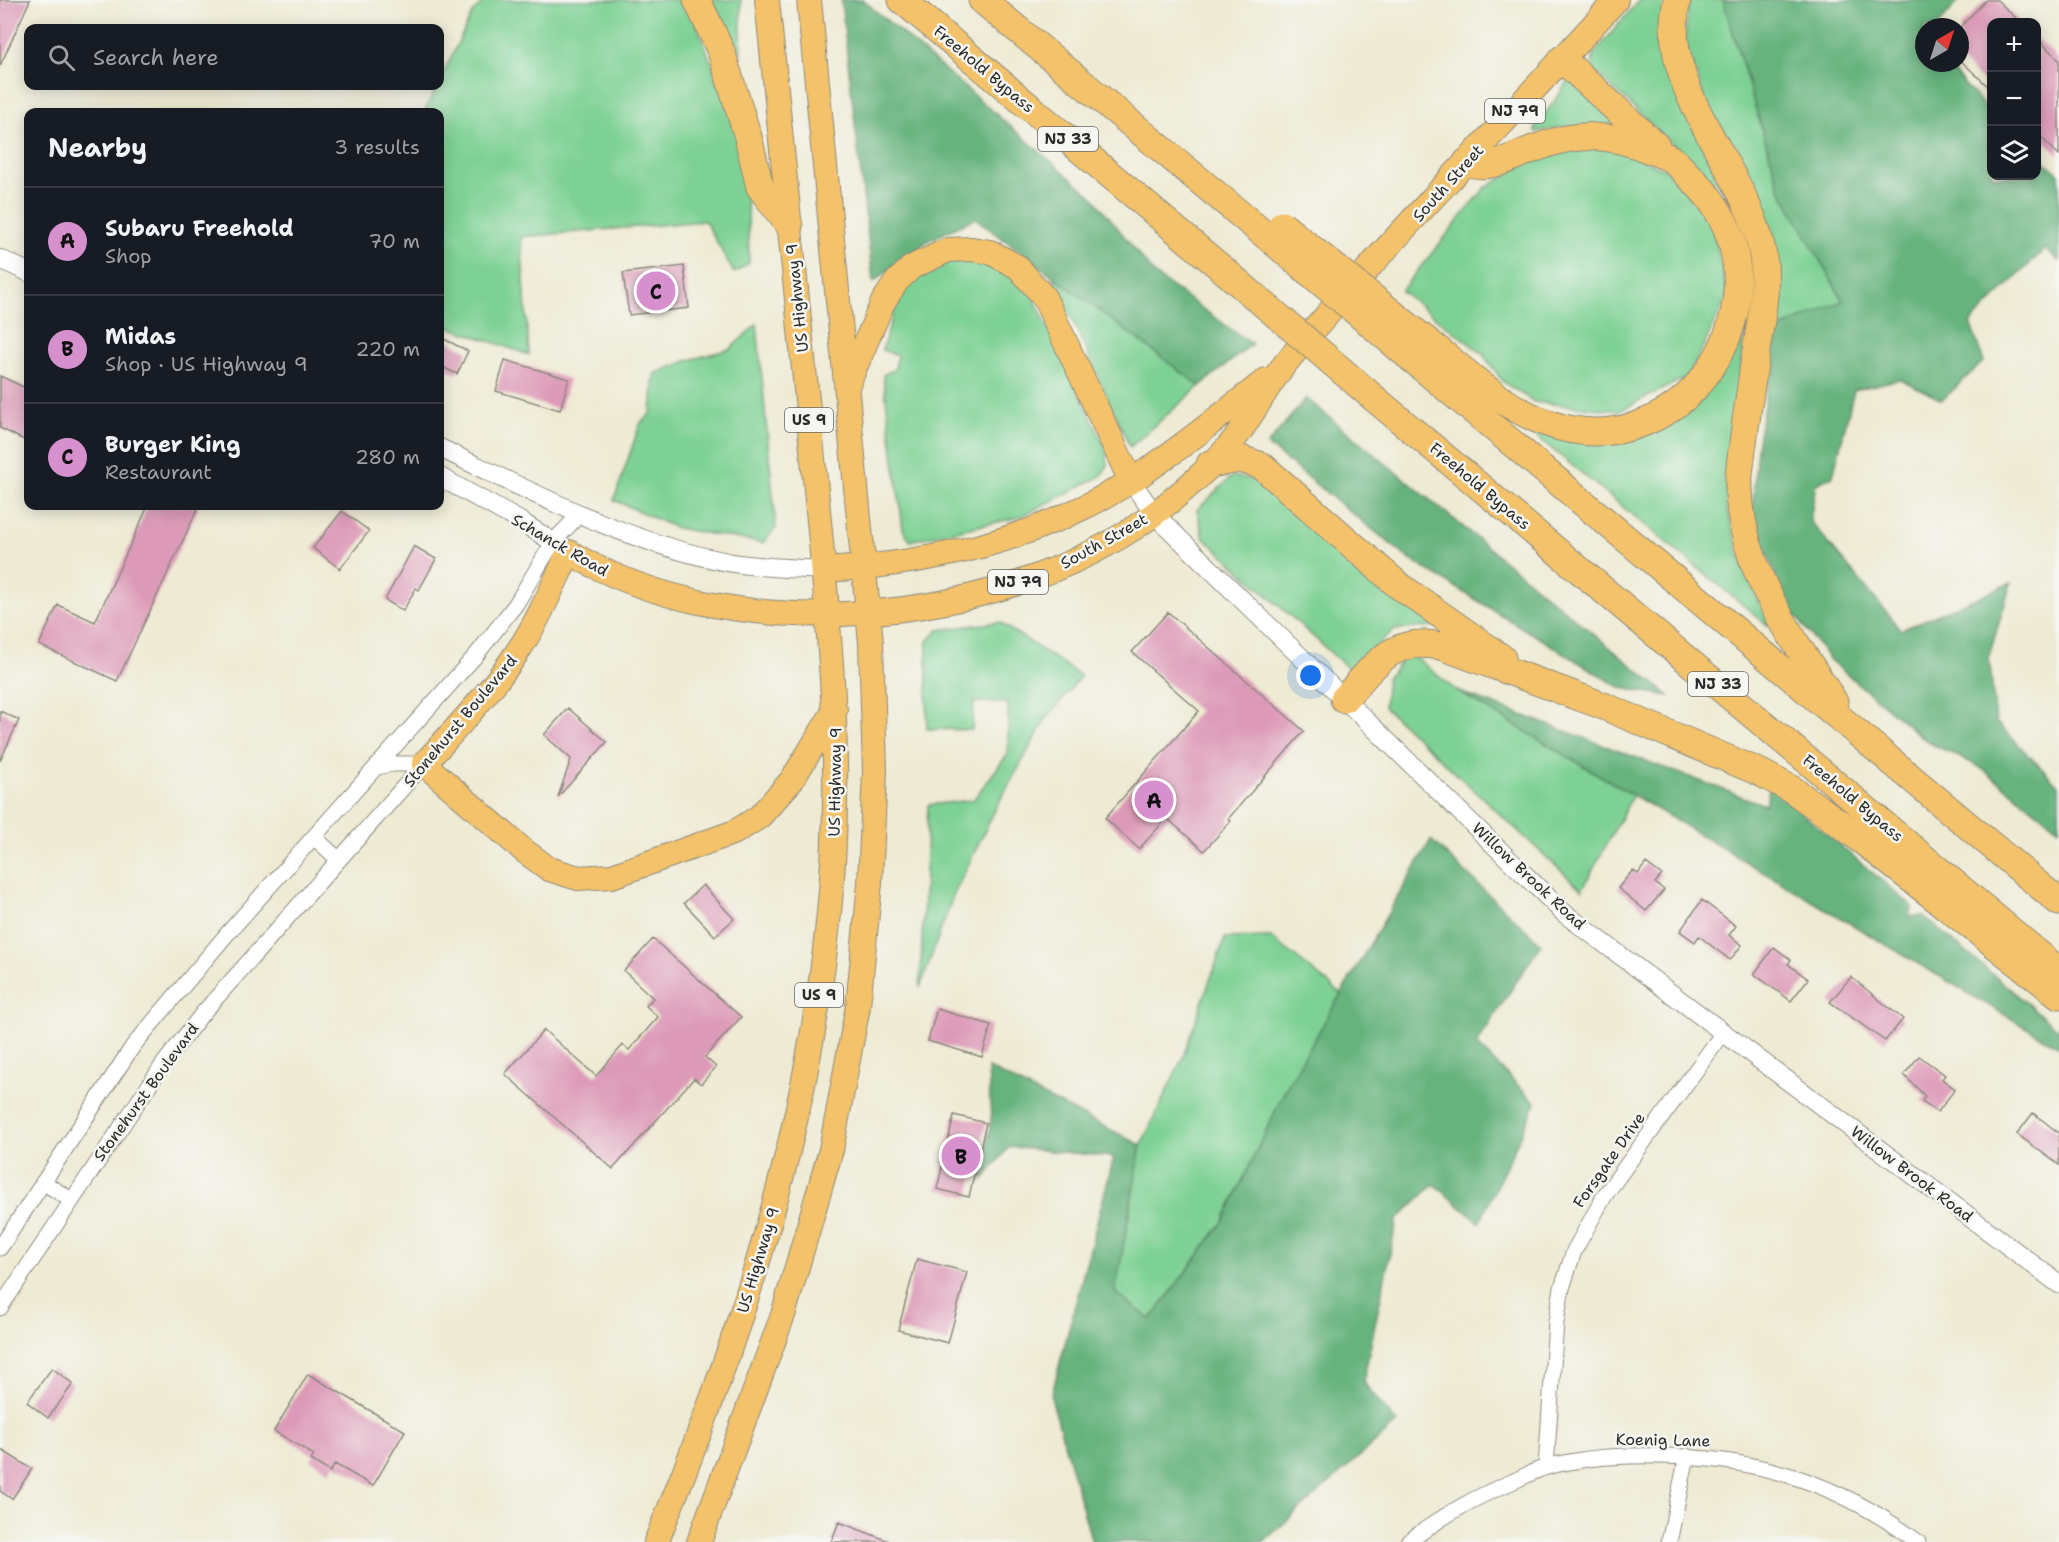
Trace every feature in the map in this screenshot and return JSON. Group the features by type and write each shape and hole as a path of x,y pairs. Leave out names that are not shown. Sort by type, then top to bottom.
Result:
{"highway":[{"path":"697,0 721,51 748,137 760,187 789,225"},
{"name":"Freehold Bypass","path":"902,0 2059,971"},
{"name":"NJ 33","path":"982,0 1119,114 1276,232 1420,350 1850,725 2059,902"},
{"path":"1677,0 1674,42 1684,82 1751,213 1763,256 1764,301 1739,474 1738,494 1743,530 1756,573 1769,600 1850,725"},
{"path":"1420,350 1518,410 1548,424 1576,430 1608,430 1631,425 1660,414 1685,397 1710,372 1728,337 1736,303 1737,275 1733,248 1718,211 1704,191 1562,59"},
{"path":"1467,162 1487,166 1538,147 1583,135 1615,137 1671,159"},
{"path":"1210,464 1241,459 1262,466 1428,608 1503,659 1553,687"},
{"path":"1344,699 1386,655 1398,647 1419,642 1441,646 1553,687 1759,772 1793,790 1846,828 2059,995"}],"main road":[{"name":"US Highway 9","path":"656,1542 699,1432 759,1261 800,1107 819,995 830,911 836,788 835,710 829,615 768,0"},
{"name":"US 9","path":"699,1542 783,1315 831,1150 844,1090 859,996 870,883 875,738 869,613 809,0"},
{"name":"South Street","path":"829,615 869,613 966,597 1030,579 1091,551 1154,514 1232,443 1282,368 1616,0"},
{"path":"847,386 883,302 897,281 912,267 948,250 972,249 990,252 1018,267 1044,297 1131,481"},
{"name":"South Street","path":"824,570 916,562 990,545 1053,521 1131,481 1282,368"},
{"name":"Schanck Road","path":"561,547 619,578 669,595 762,611 829,615"},
{"name":"Stonehurst Boulevard","path":"424,764 487,694 518,651 536,622 561,547"},
{"path":"424,764 549,870 578,878 612,876 735,832 759,818 792,780 835,710"}],"street":[{"path":"0,259 24,270"},
{"name":"Schanck Road","path":"444,450 580,514 650,542 699,556 746,565 824,570"},
{"name":"Schanck Road","path":"444,479 561,547"},
{"name":"Willow Brook Road","path":"1131,481 1154,514 1565,914 2059,1284"},
{"name":"Stonehurst Boulevard","path":"0,1248 133,1046 220,942 477,654 561,547 580,514"},
{"path":"376,768 393,764 424,764"},
{"name":"Stonehurst Boulevard","path":"0,1308 164,1063 202,1014 424,764"},
{"path":"314,837 339,860"},
{"name":"Forsgate Drive","path":"1546,1467 1556,1322 1562,1288 1574,1251 1605,1195 1723,1033"},
{"path":"43,1182 71,1200"},
{"name":"Koenig Lane","path":"1408,1542 1466,1501 1546,1467 1620,1456 1687,1456 1749,1463 1828,1488 1875,1512 1918,1542"},
{"path":"1669,1542 1687,1456"}],"green space":[{"path":"486,0 688,0 738,134 748,215 749,263 734,273 705,221 521,237 529,355 444,325 444,108 426,108 435,90 444,90 444,72 473,12"},
{"path":"710,0 741,0 741,53"},
{"path":"841,0 863,0 1094,198 1155,275 1252,344 1200,386 975,218 928,241 873,282"},
{"path":"1639,0 1663,0 1664,56 1728,195 1592,69 1593,55"},
{"path":"1689,0 1723,0 1780,189 1843,301 1776,330 1772,227 1713,124 1685,41"},
{"path":"1723,0 1959,0 1944,18 1915,18 1915,72 1953,72 1987,109 1987,180 2041,180 2041,158 2059,174 2059,261 2045,249 1970,323 1984,361 1942,400 1900,379 1854,390 1833,476 1816,484 1810,521 1901,630 2011,583 1989,656 1996,722 2059,786 2059,829 1978,766 1928,742 1831,661 1786,604 1752,512 1757,448 1776,330 1843,301 1780,189"},
{"path":"1570,79 1625,127 1558,128 1536,132 1535,128"},
{"path":"1604,143 1665,169 1709,213 1728,295 1689,376 1619,411 1534,402 1503,382 1483,354 1401,291 1485,188 1542,154"},
{"path":"965,256 1012,272 1031,292 1106,448 1108,465 1101,476 1020,517 910,541 903,529 883,375 895,369 897,355 882,350 897,301 922,269"},
{"path":"1052,275 1200,386 1130,447"},
{"path":"757,324 776,528 763,543 676,528 614,500 640,424 651,413 654,374 689,360 730,349"},
{"path":"1744,336 1726,506 1743,567 1770,627 1524,426 1648,432 1698,404"},
{"path":"1306,398 1669,696 1621,688 1409,559 1267,445"},
{"path":"1232,476 1261,481 1435,626 1394,630 1350,670 1203,537 1197,510"},
{"path":"999,622 1081,676 1045,721 998,804 953,896 920,988 928,805 973,800 1008,754 1008,703 974,702 972,730 927,729 927,642 938,630"},
{"path":"1409,652 1457,691 1633,795 1582,890 1384,707 1387,678"},
{"path":"1457,691 1765,805 1770,786 1913,907 1908,916 1923,916 2059,1030 2059,1047"},
{"path":"1431,840 1541,944 1476,1044 1536,1103 1479,1223 1434,1184 1397,1220 1363,1382 1397,1423 1263,1542 1092,1542 1051,1397 1114,1157 1009,1147 983,1180 991,1119 988,1068 1141,1145 1115,1293 1151,1319 1223,1222 1286,1088"},
{"path":"1271,937 1341,994 1286,1088 1223,1222 1151,1319 1115,1293 1141,1145 1183,1057 1225,938"}],"building":[{"path":"0,0 30,0 0,66"},
{"path":"1986,0 1997,0 2016,18 1987,18 1987,85 1969,68 1969,18"},
{"path":"2041,42 2059,60 2059,155 2041,137"},
{"path":"684,266 689,308 629,315 623,273"},
{"path":"444,339 468,351 457,374 444,368"},
{"path":"505,360 569,379 560,410 496,391"},
{"path":"0,376 24,387 24,440 0,428"},
{"path":"146,510 197,510 117,681 39,645 58,605 95,622"},
{"path":"342,511 369,531 340,569 313,548"},
{"path":"414,546 436,559 419,590 416,588 403,611 385,600"},
{"path":"1168,612 1304,731 1228,819 1231,821 1204,851 1167,818 1139,849 1105,818 1199,711 1132,652"},
{"path":"568,708 607,742 558,797 571,759 544,735"},
{"path":"0,711 19,720 0,761"},
{"path":"1646,863 1662,875 1655,883 1664,890 1646,911 1618,888 1633,870 1638,874"},
{"path":"703,885 734,919 715,936 684,903"},
{"path":"1702,900 1736,926 1729,935 1742,945 1730,960 1699,936 1695,942 1680,931"},
{"path":"653,939 741,1017 705,1057 716,1067 701,1084 694,1078 613,1169 505,1074 544,1030 596,1076 623,1045 629,1050 658,1017 646,1006 653,998 624,971"},
{"path":"1774,947 1791,960 1788,964 1808,979 1791,1001 1754,974"},
{"path":"1851,977 1903,1019 1885,1041 1830,1002"},
{"path":"937,1009 991,1025 982,1057 928,1041"},
{"path":"1919,1056 1945,1075 1942,1079 1955,1089 1938,1112 1922,1101 1925,1096 1904,1075"},
{"path":"2033,1113 2059,1133 2059,1165 2017,1134"},
{"path":"954,1115 986,1123 969,1197 937,1189"},
{"path":"917,1259 967,1272 948,1343 898,1330"},
{"path":"52,1368 73,1384 48,1418 27,1402"},
{"path":"308,1374 405,1431 373,1486 335,1464 330,1472 311,1460 314,1455 274,1431"},
{"path":"0,1449 32,1469 12,1499 0,1491"},
{"path":"839,1522 889,1541 831,1542"}],"place":[{"name":"Burger King","path":"656,291"},
{"name":"Subaru Freehold","path":"1154,800"},
{"name":"Midas","path":"961,1156"}]}
